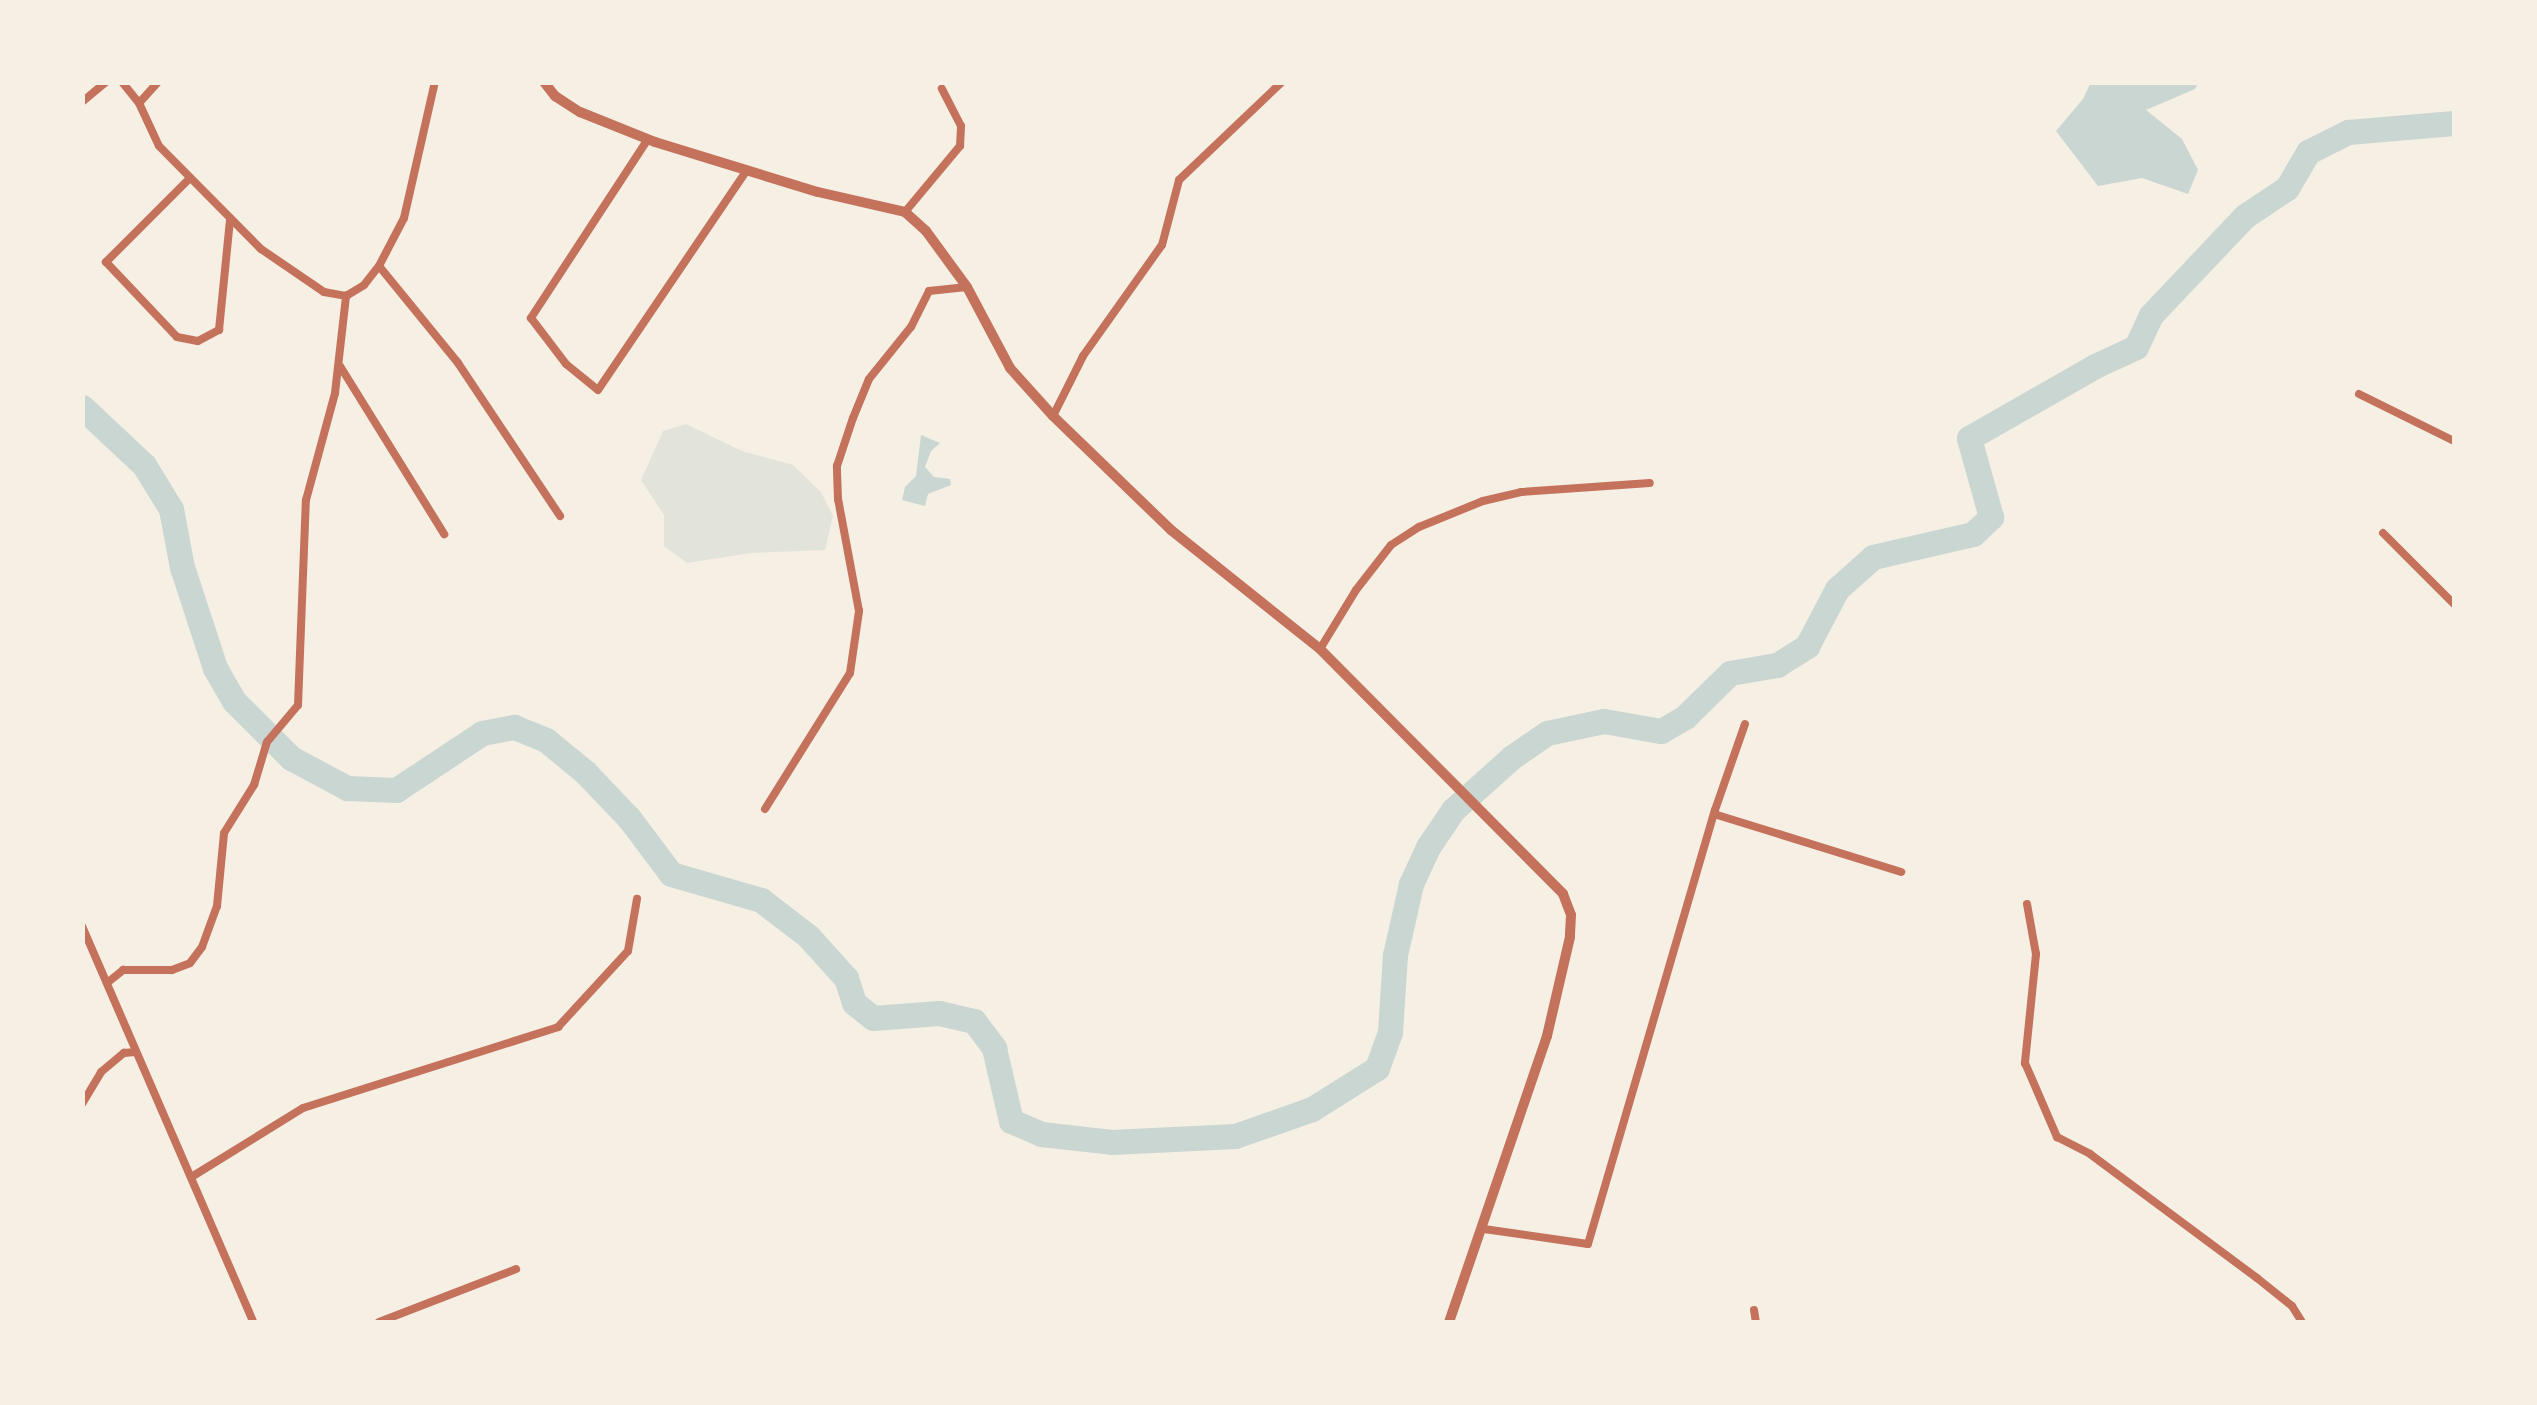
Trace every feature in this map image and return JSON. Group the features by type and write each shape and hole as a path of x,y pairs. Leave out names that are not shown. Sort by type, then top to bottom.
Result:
{"street":[{"path":"82,102 106,82"},
{"path":"122,82 139,103 159,146 261,249 324,292 346,296 364,285 379,266 404,218 435,82"},
{"path":"139,103 158,82"},
{"path":"544,82 555,96 580,112 648,139 905,212 926,231 967,288 1010,368 1053,416 1170,530 1320,649 1563,894 1571,915 1570,937 1548,1036 1525,1092 1484,1229 1449,1322"},
{"path":"1053,416 1083,356 1162,244 1179,180 1282,82"},
{"path":"905,212 960,146 961,126 942,89"},
{"path":"648,139 531,318 566,364 598,390 747,170"},
{"path":"190,178 106,262 177,337 198,341 218,330 230,218"},
{"path":"379,266 458,363 560,516"},
{"path":"765,808 850,673 859,611 838,499 836,466 853,418 869,379 911,327 930,291 967,288"},
{"path":"107,982 123,970 172,970 190,963 202,947 217,906 224,833 254,785 268,742 298,705 306,500 340,366 346,296"},
{"path":"340,366 444,534"},
{"path":"2359,394 2454,441"},
{"path":"1320,649 1356,590 1391,545 1419,527 1483,501 1521,492 1650,483"},
{"path":"2383,533 2454,604"},
{"path":"1484,1229 1588,1244 1714,814 1745,724"},
{"path":"1714,814 1902,872"},
{"path":"193,1176 304,1108 558,1027 628,951 636,899"},
{"path":"2026,904 2036,954 2025,1063 2057,1137 2090,1154 2257,1278 2292,1306 2302,1322"},
{"path":"82,926 253,1322"},
{"path":"82,1104 101,1072 124,1053 135,1052"},
{"path":"379,1322 516,1269"},
{"path":"1754,1310 1756,1322"}],"shaded area":[{"path":"2091,82 2198,83 2195,89 2146,110 2182,139 2198,170 2188,194 2142,178 2098,186 2056,131 2083,99"},
{"path":"686,424 742,451 793,465 821,492 833,516 825,550 751,553 687,563 664,546 664,515 641,480 663,431"},
{"path":"921,435 940,443 931,451 925,467 934,477 950,479 951,485 928,494 925,506 902,500 905,487 916,476"}],"waterway":[{"path":"82,407 144,465 171,509 182,567 215,668 234,701 291,758 347,788 396,790 482,733 514,727 546,740 585,772 629,818 671,874 761,900 808,936 846,978 854,1003 873,1018 939,1013 974,1021 994,1048 1011,1121 1041,1134 1112,1142 1235,1136 1312,1109 1377,1068 1390,1032 1395,955 1411,884 1428,847 1453,810 1512,757 1547,733 1604,721 1661,731 1685,717 1730,673 1777,665 1807,646 1837,589 1873,557 1973,534 1991,517 1969,438 2136,347 2151,315 2245,216 2287,188 2308,152 2348,132 2454,123"}]}
